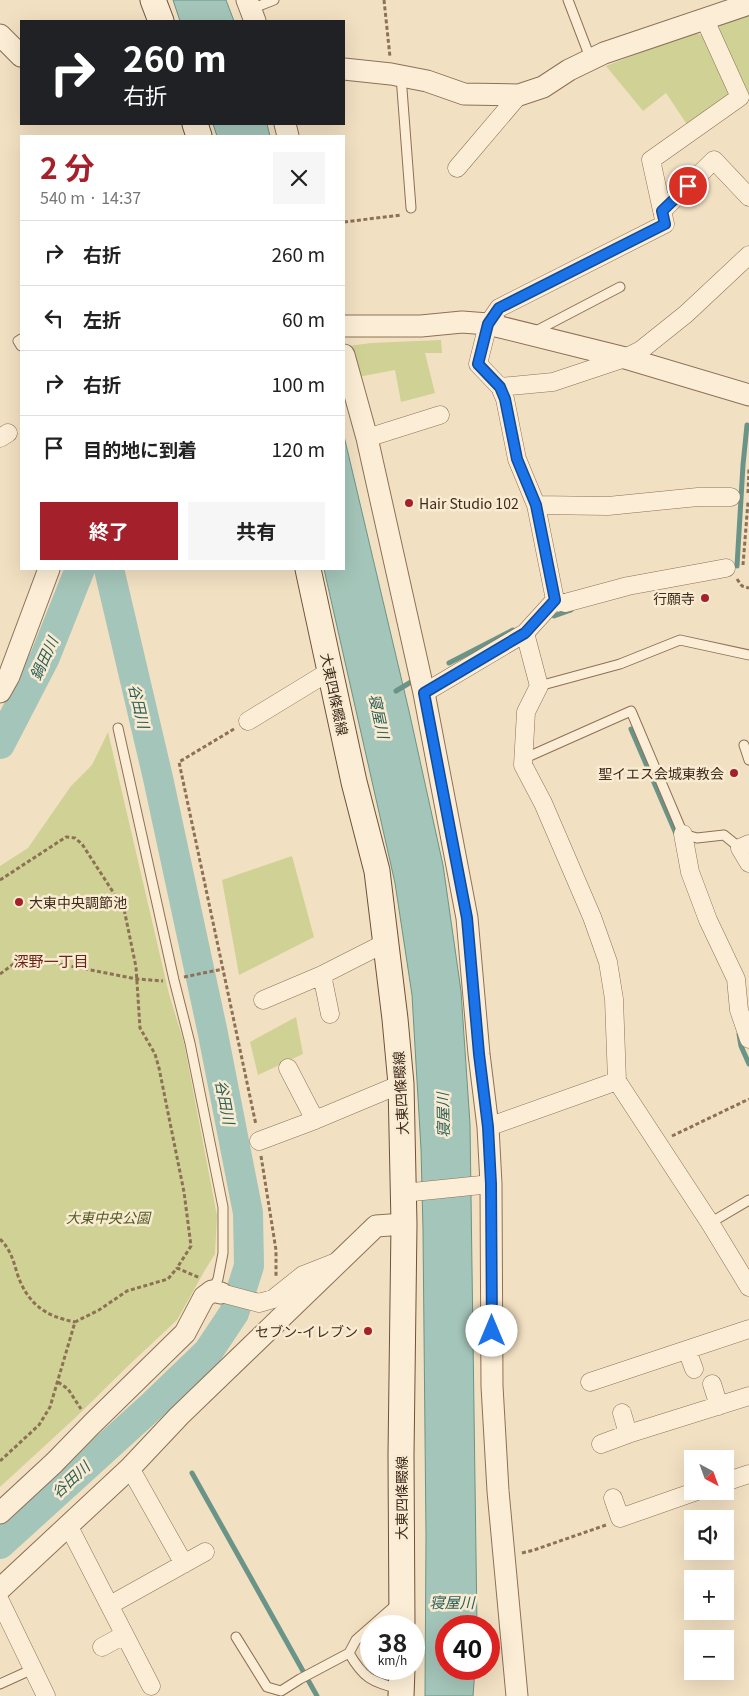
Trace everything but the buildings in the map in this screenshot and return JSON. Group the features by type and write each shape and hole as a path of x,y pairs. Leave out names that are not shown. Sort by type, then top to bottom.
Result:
{"main road":[{"path":"153,0 160,20"},
{"name":"大東四條畷線","path":"308,570 354,782 377,871 395,1019 411,1192 404,1224 401,1455 402,1615"}],"street":[{"path":"345,69 427,81 464,94 519,95 543,87 569,70 604,53 749,4"},
{"path":"555,600 536,505 517,459 505,399 500,387 478,364 488,324 499,308 665,224 651,160 740,97 704,20"},
{"path":"0,34 20,55"},
{"path":"457,168 519,95"},
{"path":"662,211 714,160 749,197"},
{"path":"500,387 553,382 625,358 641,350 686,314 749,255"},
{"path":"345,326 421,326 462,322 488,324 625,358 749,396"},
{"path":"345,359 367,438 424,693 467,918 479,1054 488,1127 487,1185 492,1386 498,1491 517,1696"},
{"path":"367,438 440,416"},
{"path":"536,505 608,506 698,497 731,497"},
{"path":"0,692 10,676 49,570"},
{"path":"555,600 565,604 628,586 736,572"},
{"path":"424,693 525,633 555,600"},
{"path":"525,633 539,686 526,712 523,765 543,803 592,917 608,962 614,999 617,1081 710,1223 749,1288"},
{"path":"248,721 330,671"},
{"path":"684,834 690,872 708,920 736,979 739,1010 749,1039"},
{"path":"262,1000 322,975 385,943"},
{"path":"322,975 330,1014"},
{"path":"288,1068 315,1120"},
{"path":"488,1127 617,1081"},
{"path":"259,1141 315,1120 400,1084"},
{"path":"411,1192 487,1185"},
{"path":"0,1589 130,1468 179,1416 376,1226 404,1224"},
{"path":"0,1513 54,1463 185,1332 211,1287 259,1303 273,1300 303,1275 339,1261"},
{"path":"590,1382 749,1329"},
{"path":"687,1350 694,1369"},
{"path":"712,1384 719,1406"},
{"path":"601,1444 749,1396"},
{"path":"622,1413 628,1434"},
{"path":"130,1468 184,1564"},
{"path":"734,1479 749,1474"},
{"path":"613,1498 620,1518 684,1495"},
{"path":"68,1525 151,1686"},
{"path":"110,1605 205,1552"},
{"path":"0,1600 46,1696"},
{"path":"102,1647 124,1635"}],"lane":[{"path":"251,10 274,0"},
{"path":"568,0 591,60"},
{"path":"402,76 411,208"},
{"path":"529,334 620,287"},
{"path":"539,686 620,664 680,640 749,655"},
{"path":"523,760 631,711 684,834 696,838 724,835 746,852"},
{"path":"118,728 176,979 214,1154 223,1207 223,1253 218,1279 211,1287"},
{"path":"744,745 749,760"},
{"path":"710,1223 749,1200"},
{"path":"236,1637 267,1687 281,1691 349,1653 356,1640 402,1600"},
{"path":"349,1653 358,1669 373,1682 401,1685"},
{"path":"0,1684 33,1669"}],"path":[{"path":"384,0 389,54"},
{"path":"345,222 406,214 411,208"},
{"path":"736,572 749,469"},
{"path":"248,721 179,762 259,1141 276,1250 276,1279"},
{"path":"0,880 66,837 74,838 82,844 124,910 137,979 140,1028 155,1054 159,1068 184,1192 191,1246 168,1279 127,1291 99,1310 75,1322 60,1318 38,1308 27,1296 21,1284 11,1252 8,1246 0,1239"},
{"path":"0,974 23,957 157,982 223,969"},
{"path":"658,1143 749,1099"},
{"path":"177,1268 211,1287"},
{"path":"0,1461 39,1425 50,1407 75,1322"},
{"path":"58,1382 68,1389 82,1411"},
{"path":"505,1557 534,1550 620,1518"}],"green space":[{"path":"749,13 749,100 747,102 716,30 721,25"},
{"path":"690,33 705,35 731,96 688,126 666,93 643,111 606,66"},
{"path":"441,340 442,353 425,353 435,393 401,402 395,370 358,377 349,346 371,343"},
{"name":"大東中央公園","path":"108,732 169,994 184,1043 217,1216 215,1254 177,1320 0,1487 0,866 28,848 71,786 92,765"},
{"path":"292,856 314,937 239,975 222,880"},
{"path":"296,1017 303,1054 258,1075 250,1042"}],"water":[{"path":"173,0 226,0 234,20 180,20"},
{"path":"213,125 267,125 270,135 217,135"},
{"name":"寝屋川","path":"345,440 443,865 461,991 470,1124 477,1615 435,1615 435,1680 474,1680 473,1696 425,1696 426,1536 423,1230 421,1149 412,995 395,883 324,570 345,570"}],"waterway":[{"path":"737,566 747,425"},
{"name":"鍋田川","path":"0,744 45,657 80,570"},
{"name":"谷田川","path":"0,1544 154,1404 208,1352 234,1313 249,1266 248,1213 212,1029 158,778 109,570"},
{"path":"554,616 571,610"},
{"path":"449,663 513,630"},
{"path":"396,691 411,682"},
{"path":"631,729 677,836"},
{"path":"739,1034 741,1046 749,1064"},
{"path":"192,1473 317,1696"}],"place":[{"name":"Hair Studio 102","path":"409,503"},
{"name":"行願寺","path":"705,598"},
{"name":"聖イエス会城東教会","path":"734,773"},
{"name":"大東中央調節池","path":"19,902"},
{"name":"セブン-イレブン","path":"368,1331"}],"district":[{"name":"深野一丁目","path":"51,960"}],"route":[{"path":"492,1331 491,1184 488,1127 479,1054 467,918 424,693 525,633 555,600 536,505 517,459 505,399 500,387 478,364 488,324 499,308 665,224 662,211 688,186"}]}
